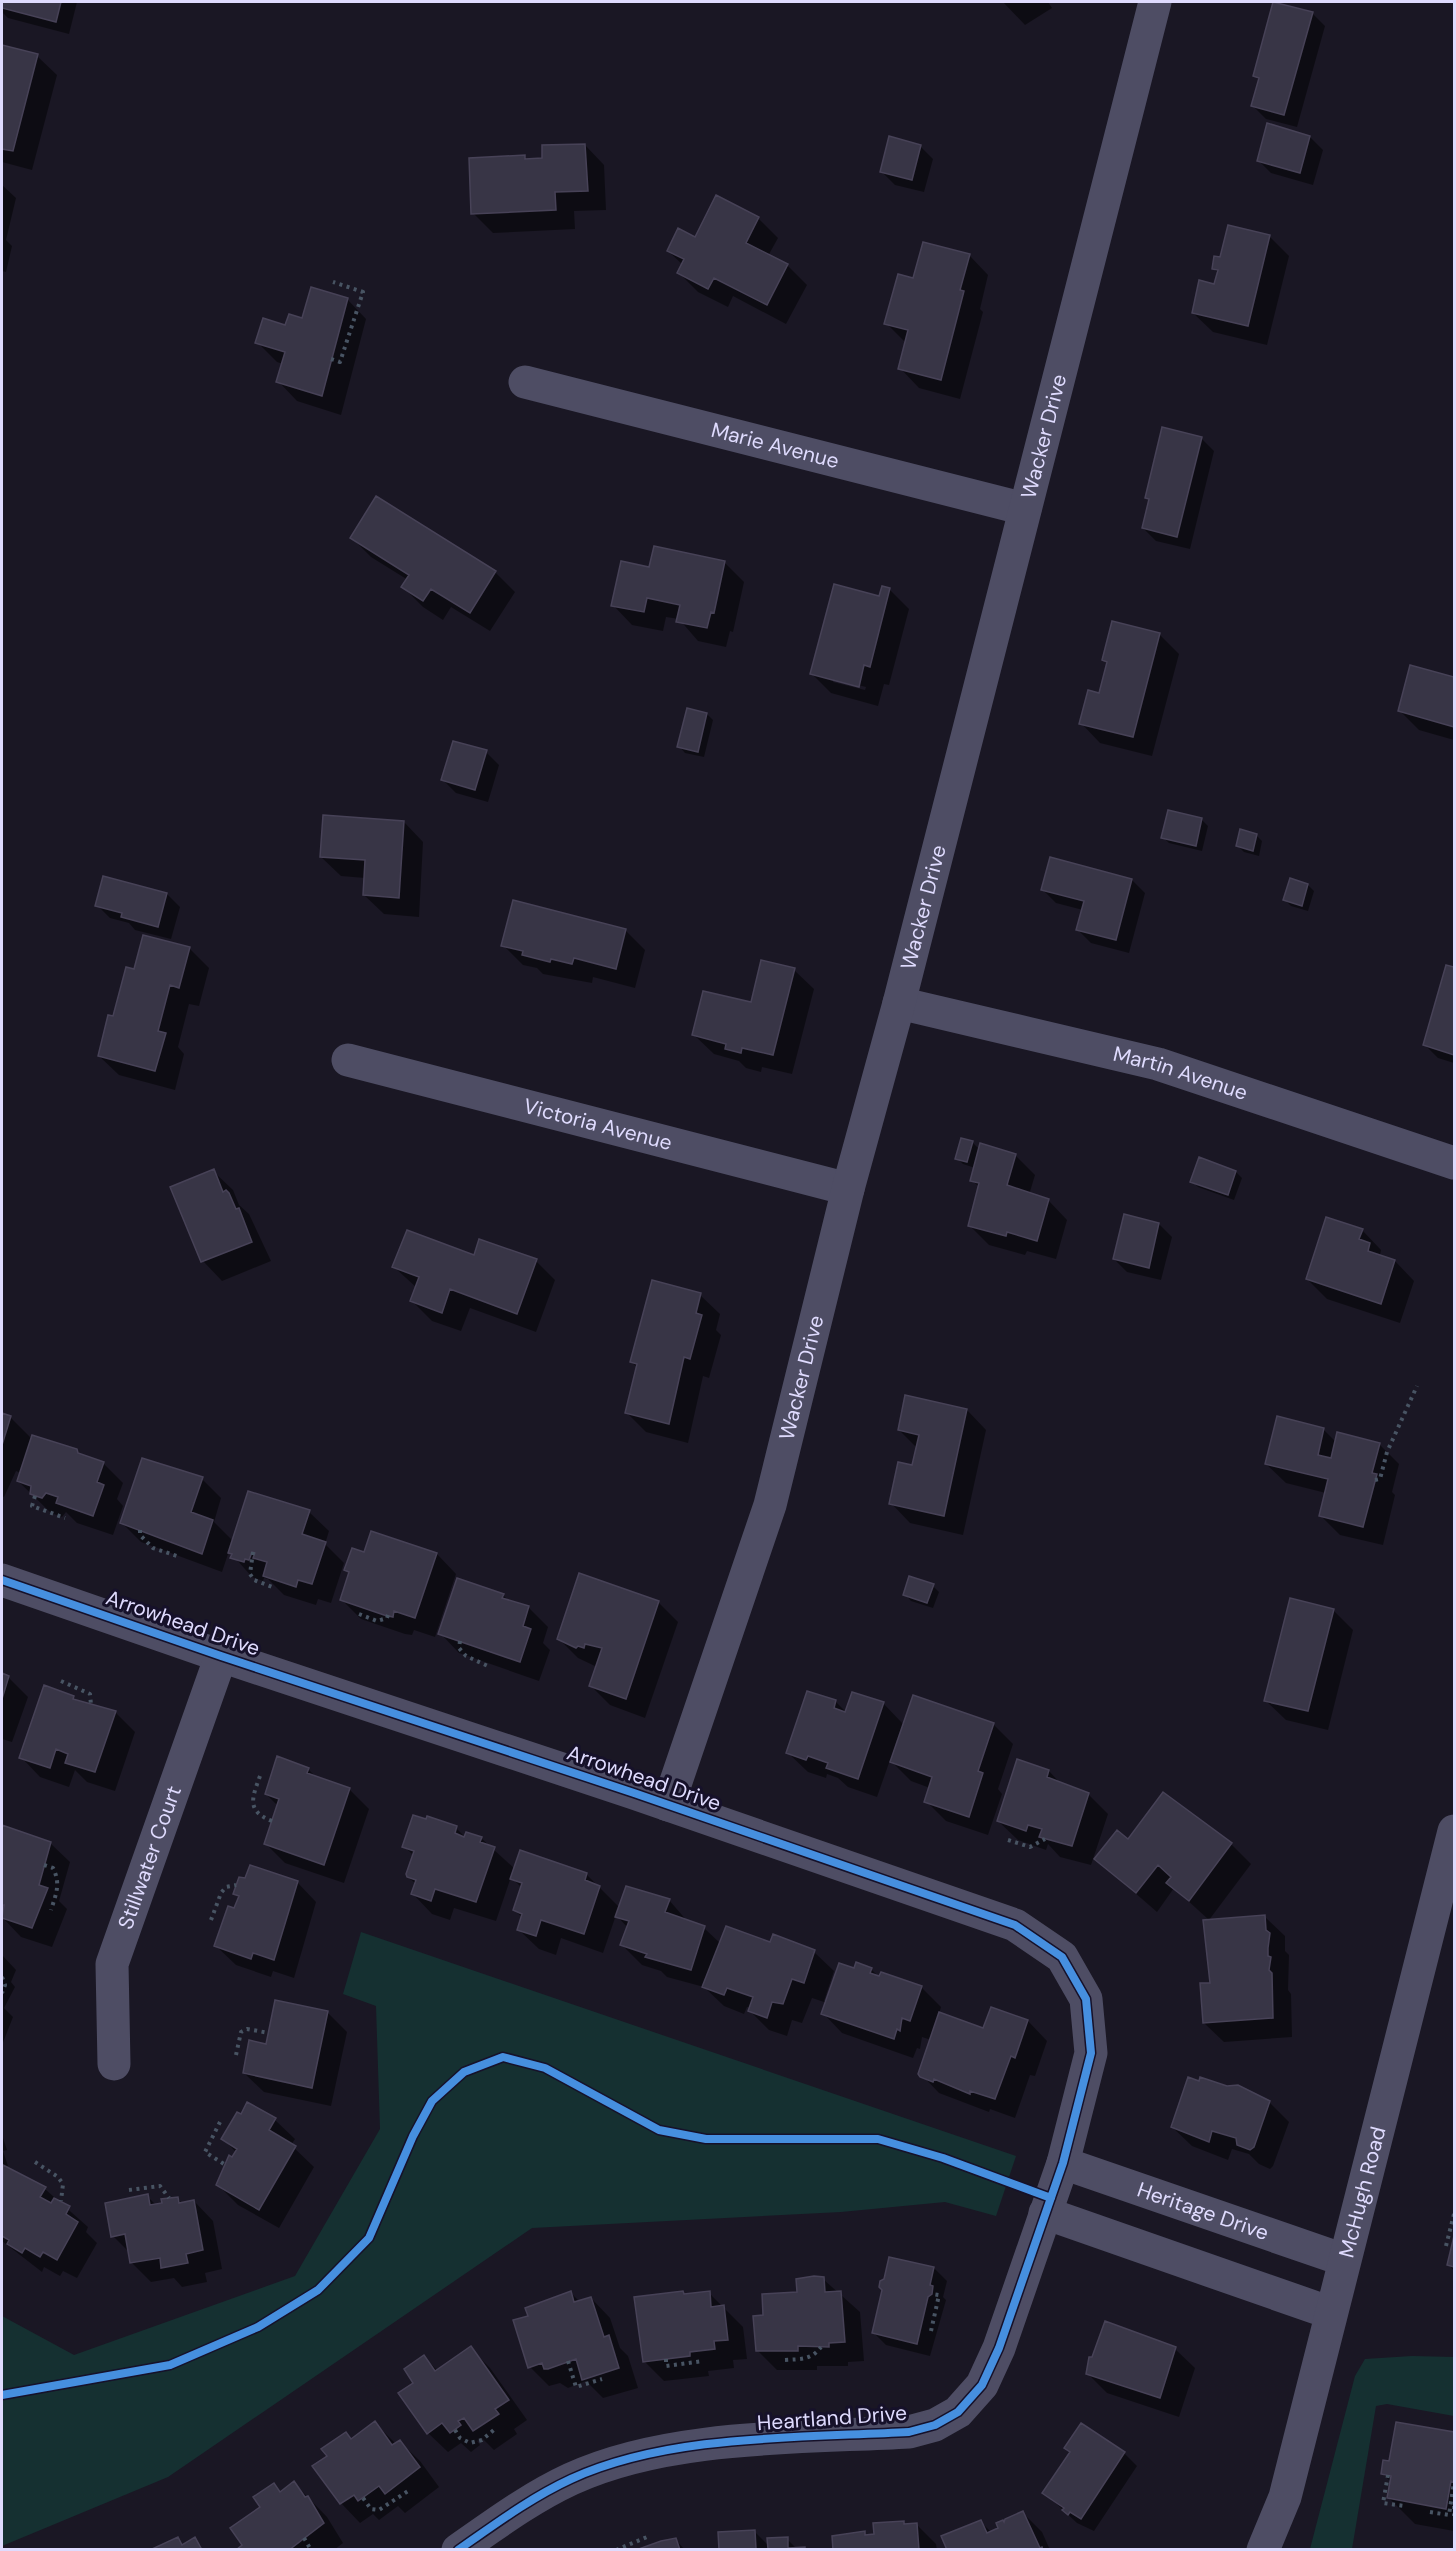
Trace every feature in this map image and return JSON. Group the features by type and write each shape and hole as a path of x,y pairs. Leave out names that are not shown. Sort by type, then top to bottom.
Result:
{"street":[{"name":"Wacker Drive","path":"668,1805 770,1505 848,1189 899,1003 1155,2"},
{"name":"Marie Avenue","path":"525,382 1025,509"},
{"name":"Martin Avenue","path":"899,1003 1158,1064 1455,1162"},
{"name":"Victoria Avenue","path":"348,1060 848,1189"},
{"name":"Arrowhead Drive","path":"2,1580 1015,1925 1062,1957 1086,2000 1091,2053 1063,2163"},
{"name":"Stillwater Court","path":"114,2064 112,1964 221,1656"},
{"name":"McHugh Road","path":"1263,2550 1286,2497 1344,2260 1357,2221 1455,1831"},
{"name":"Heartland Drive","path":"458,2550 534,2499 570,2479 610,2463 652,2452 696,2445 909,2432 935,2425 958,2412 982,2385 997,2353 1063,2163"},
{"name":"Heritage Drive","path":"1063,2163 1344,2260"},
{"path":"1045,2213 1331,2313"}],"path":[{"path":"331,359 340,362 363,292 333,282"},
{"path":"1375,1480 1380,1479 1387,1452 1417,1386"},
{"path":"35,1496 32,1506 64,1518"},
{"path":"140,1530 140,1535 145,1542 180,1557"},
{"path":"253,1552 250,1574 254,1580 275,1588"},
{"path":"358,1614 376,1621 387,1618 388,1615"},
{"path":"460,1641 459,1648 466,1656 490,1667"},
{"path":"61,1681 90,1694 91,1705"},
{"path":"260,1776 252,1801 254,1810 272,1821"},
{"path":"1008,1840 1030,1847 1045,1839"},
{"path":"44,1865 53,1868 57,1877 58,1889 51,1910"},
{"path":"211,1920 221,1893 226,1887 236,1885"},
{"path":"2,1977 4,1985 2,1993"},
{"path":"236,2055 241,2032 247,2029 268,2033"},
{"path":"220,2122 204,2152 224,2164"},
{"path":"35,2162 63,2184 61,2201"},
{"path":"129,2190 159,2186 166,2191 169,2198"},
{"path":"1446,2246 1455,2214"},
{"path":"932,2294 939,2295 932,2331"},
{"path":"785,2360 805,2359 815,2355 821,2347"},
{"path":"666,2359 666,2366 703,2361"},
{"path":"568,2361 576,2387 602,2379"},
{"path":"455,2430 460,2438 470,2443 482,2440 495,2429"},
{"path":"1388,2475 1383,2503 1404,2506"},
{"path":"1430,2512 1449,2515 1454,2481"},
{"path":"363,2498 371,2509 379,2510 408,2491"},
{"path":"1455,2506 1455,2516"},
{"path":"616,2550 647,2537"},
{"path":"304,2538 312,2550"}],"green space":[{"path":"361,1932 1016,2156 996,2216 945,2202 841,2212 532,2228 168,2477 2,2546 2,2316 74,2355 295,2276 380,2129 376,2006 343,1994"},
{"path":"1412,2356 1454,2357 1454,2416 1387,2404 1376,2406 1352,2549 1310,2549 1355,2376 1365,2359"}],"building":[{"path":"2,2 61,2 56,22 2,8"},
{"path":"1273,2 1313,12 1284,115 1251,106 1259,78 1253,76"},
{"path":"2,45 38,54 13,151 2,149"},
{"path":"1267,123 1310,136 1300,173 1257,161"},
{"path":"889,136 921,145 912,180 880,172"},
{"path":"585,144 588,191 555,192 556,210 471,214 469,158 525,155 525,159 542,158 542,145"},
{"path":"716,195 759,217 746,243 788,264 767,305 714,278 708,289 677,273 684,259 667,251 678,228 695,237"},
{"path":"1228,225 1270,235 1248,326 1192,313 1199,280 1214,284 1218,270 1212,269 1214,256 1220,257"},
{"path":"923,242 970,254 960,290 964,291 941,380 898,369 908,330 884,324 898,274 913,278"},
{"path":"311,287 348,298 322,396 276,382 285,352 255,343 263,318 285,325 289,314 302,318"},
{"path":"1162,427 1202,437 1177,537 1142,528 1149,499 1145,498"},
{"path":"376,496 496,571 470,613 431,589 423,601 401,587 409,575 350,538"},
{"path":"654,546 725,561 714,613 711,612 707,628 676,622 680,605 647,598 644,612 611,606 621,561 649,567"},
{"path":"834,584 879,596 882,586 890,588 870,667 864,665 859,687 810,674"},
{"path":"1112,621 1160,633 1133,737 1079,724 1088,690 1099,693 1107,662 1102,660"},
{"path":"1410,665 1454,677 1454,727 1398,711"},
{"path":"687,708 707,713 698,752 677,747"},
{"path":"453,741 487,750 475,790 441,780"},
{"path":"1168,810 1202,818 1196,846 1161,838"},
{"path":"323,815 404,821 399,898 363,895 365,860 320,857"},
{"path":"1240,829 1257,834 1253,851 1236,846"},
{"path":"1050,857 1132,879 1116,940 1076,930 1084,901 1041,890"},
{"path":"103,876 167,893 158,927 121,917 122,913 95,906"},
{"path":"1290,878 1308,884 1302,906 1283,900"},
{"path":"513,900 626,929 616,969 574,958 572,964 551,959 550,962 522,955 523,951 501,946"},
{"path":"143,935 190,947 179,988 170,985 158,1031 166,1033 155,1071 98,1056 108,1015 113,1016 126,967 134,969"},
{"path":"761,960 795,968 773,1055 742,1048 741,1053 725,1049 726,1044 692,1035 703,991 751,1002"},
{"path":"1446,965 1454,967 1454,1055 1423,1045"},
{"path":"961,1138 973,1141 967,1162 955,1159"},
{"path":"980,1143 1016,1154 1007,1185 1049,1199 1037,1241 1007,1232 1006,1236 968,1226 979,1183 970,1181"},
{"path":"1199,1157 1236,1171 1228,1195 1190,1182"},
{"path":"214,1169 223,1192 226,1190 229,1193 236,1209 239,1208 252,1242 201,1262 170,1187"},
{"path":"1124,1214 1159,1223 1149,1268 1113,1259"},
{"path":"1326,1217 1363,1229 1359,1239 1370,1243 1368,1251 1395,1260 1381,1304 1306,1279"},
{"path":"407,1230 474,1255 479,1239 537,1259 517,1314 450,1289 442,1313 410,1301 419,1277 392,1267"},
{"path":"652,1280 701,1293 696,1313 702,1315 690,1359 684,1357 669,1424 625,1413 637,1364 630,1362"},
{"path":"905,1395 967,1409 944,1516 889,1504 898,1462 912,1465 919,1435 898,1430"},
{"path":"2,1413 11,1416 2,1445"},
{"path":"1277,1416 1324,1428 1318,1455 1331,1458 1337,1432 1380,1443 1372,1473 1377,1474 1363,1527 1319,1516 1328,1479 1265,1464"},
{"path":"32,1435 77,1449 78,1453 104,1462 97,1482 104,1485 93,1516 56,1503 58,1497 46,1493 42,1498 30,1494 31,1486 17,1481"},
{"path":"142,1458 203,1477 191,1512 213,1520 202,1554 120,1523"},
{"path":"248,1491 310,1510 302,1534 326,1542 312,1584 298,1580 296,1587 263,1576 267,1562 253,1558 255,1553 252,1552 249,1560 245,1559 244,1562 230,1558 232,1554 228,1553"},
{"path":"371,1531 437,1553 415,1618 394,1611 393,1617 384,1615 340,1600 349,1572 344,1570 352,1548 364,1552"},
{"path":"579,1573 659,1601 626,1699 589,1686 602,1648 585,1644 584,1648 578,1646 576,1648 557,1639"},
{"path":"909,1576 934,1584 927,1603 903,1595"},
{"path":"457,1578 504,1594 502,1598 529,1606 523,1626 531,1629 520,1662 438,1634"},
{"path":"1290,1598 1334,1609 1308,1711 1264,1701"},
{"path":"2,1673 9,1676 2,1699"},
{"path":"44,1685 74,1696 73,1699 116,1711 95,1772 65,1763 68,1754 56,1749 50,1768 19,1758"},
{"path":"807,1691 836,1700 834,1708 845,1712 852,1692 884,1702 858,1779 826,1768 828,1763 808,1756 806,1760 786,1753"},
{"path":"913,1695 994,1723 978,1771 983,1773 969,1817 924,1802 932,1777 890,1762"},
{"path":"277,1756 309,1768 307,1773 350,1788 324,1865 264,1844 279,1799 265,1794"},
{"path":"1017,1759 1049,1770 1047,1777 1089,1793 1072,1846 1039,1837 1042,1829 1028,1825 1026,1831 997,1821"},
{"path":"1163,1792 1232,1843 1189,1901 1166,1883 1171,1877 1158,1865 1136,1893 1094,1859 1117,1830 1128,1839"},
{"path":"413,1815 426,1819 427,1816 457,1826 455,1833 464,1837 466,1832 482,1837 480,1842 495,1847 476,1902 435,1889 431,1901 411,1894 416,1880 407,1877 406,1874 414,1851 402,1847"},
{"path":"2,1825 51,1842 39,1885 48,1888 32,1928 2,1918 4,1905 2,1905"},
{"path":"520,1850 587,1873 585,1880 600,1886 584,1934 541,1920 536,1936 517,1930 522,1914 513,1910 522,1883 510,1879"},
{"path":"250,1865 298,1881 274,1960 253,1953 251,1959 214,1946 228,1906 234,1908 239,1896 233,1894 239,1877 245,1878"},
{"path":"626,1886 670,1899 665,1912 705,1926 691,1970 645,1957 647,1954 620,1945 629,1921 615,1917"},
{"path":"1265,1915 1266,1930 1270,1933 1268,1956 1271,1957 1269,1970 1272,1973 1273,2018 1203,2023 1200,1983 1210,1983 1203,1920"},
{"path":"726,1926 770,1942 773,1934 815,1950 804,1983 792,1979 783,2004 772,2002 767,2018 748,2011 753,1997 727,1988 724,1995 702,1987"},
{"path":"856,1962 872,1968 870,1973 879,1976 881,1972 922,1986 910,2021 902,2018 900,2031 897,2029 894,2039 821,2014 839,1963 854,1968"},
{"path":"275,2000 328,2011 312,2088 243,2073 249,2040 266,2044"},
{"path":"991,2007 1028,2020 1015,2058 1011,2056 995,2099 970,2091 970,2094 934,2079 933,2082 920,2077 918,2074 939,2012 983,2028"},
{"path":"1188,2077 1199,2081 1200,2077 1227,2086 1238,2085 1270,2101 1254,2147 1250,2150 1237,2145 1236,2138 1212,2131 1209,2142 1171,2127"},
{"path":"247,2102 276,2118 269,2130 296,2146 259,2210 216,2185 229,2155 232,2157 237,2149 221,2139 237,2112 241,2114"},
{"path":"3,2165 46,2187 40,2197 51,2203 54,2198 70,2206 66,2214 78,2222 57,2260 43,2252 40,2257 25,2248 22,2253 7,2244 9,2240 2,2236"},
{"path":"148,2194 150,2205 162,2203 161,2199 178,2197 179,2203 194,2200 203,2250 186,2254 188,2263 161,2268 160,2258 130,2263 125,2234 111,2237 105,2203"},
{"path":"1454,2236 1454,2267 1447,2265"},
{"path":"889,2257 934,2267 930,2285 933,2286 932,2294 928,2297 917,2344 872,2333 882,2290 879,2287 880,2281 884,2279"},
{"path":"824,2277 825,2292 841,2291 845,2342 829,2343 829,2347 798,2346 798,2351 756,2351 753,2316 763,2315 762,2294 797,2292 796,2279"},
{"path":"571,2291 574,2302 591,2297 604,2337 609,2335 619,2368 582,2380 576,2359 548,2369 544,2369 542,2363 528,2368 513,2320 528,2316 525,2308"},
{"path":"683,2291 684,2294 710,2291 711,2307 724,2305 728,2340 714,2341 715,2349 690,2352 690,2356 643,2362 634,2297"},
{"path":"1105,2321 1176,2347 1160,2398 1086,2374 1089,2357 1092,2357"},
{"path":"471,2346 509,2400 495,2409 499,2414 473,2431 464,2418 458,2421 461,2425 450,2433 442,2423 427,2434 398,2393 413,2383 404,2369 424,2355 435,2371"},
{"path":"375,2421 392,2445 400,2440 420,2467 385,2494 379,2486 358,2501 354,2495 340,2504 312,2466 327,2456 321,2449 346,2432 351,2439"},
{"path":"1396,2422 1454,2432 1454,2482 1451,2481 1446,2509 1387,2498 1391,2476 1381,2474 1383,2460 1389,2461"},
{"path":"1081,2423 1125,2452 1081,2519 1070,2512 1068,2515 1062,2510 1064,2508 1042,2493 1070,2452 1064,2448"},
{"path":"294,2481 305,2497 308,2496 324,2523 289,2550 236,2550 242,2545 230,2528 260,2507 253,2497 274,2483 280,2492"},
{"path":"1023,2511 1043,2550 947,2550 941,2536 981,2520 987,2533 998,2528 996,2523 1003,2520 1004,2522 1005,2519"},
{"path":"904,2521 904,2524 917,2523 919,2550 833,2550 832,2536 865,2531 865,2535 874,2534 873,2523"},
{"path":"755,2530 756,2549 768,2549 767,2538 788,2537 788,2548 805,2547 805,2550 719,2550 718,2532"},
{"path":"178,2537 182,2545 195,2537 202,2550 150,2550"},
{"path":"676,2538 680,2550 636,2550 661,2541"}],"cycle path":[{"path":"2,1580 221,1656 634,1793 1015,1925 1062,1957 1086,1999 1091,2053 1063,2163 999,2348 982,2385 958,2412 935,2425 909,2432 736,2441 692,2446 609,2464 571,2479 541,2495 458,2550"},
{"path":"2,2395 170,2365 258,2327 318,2290 369,2238 413,2136 432,2101 464,2072 503,2057 545,2068 659,2130 706,2139 878,2139 943,2158 1051,2198"}]}
